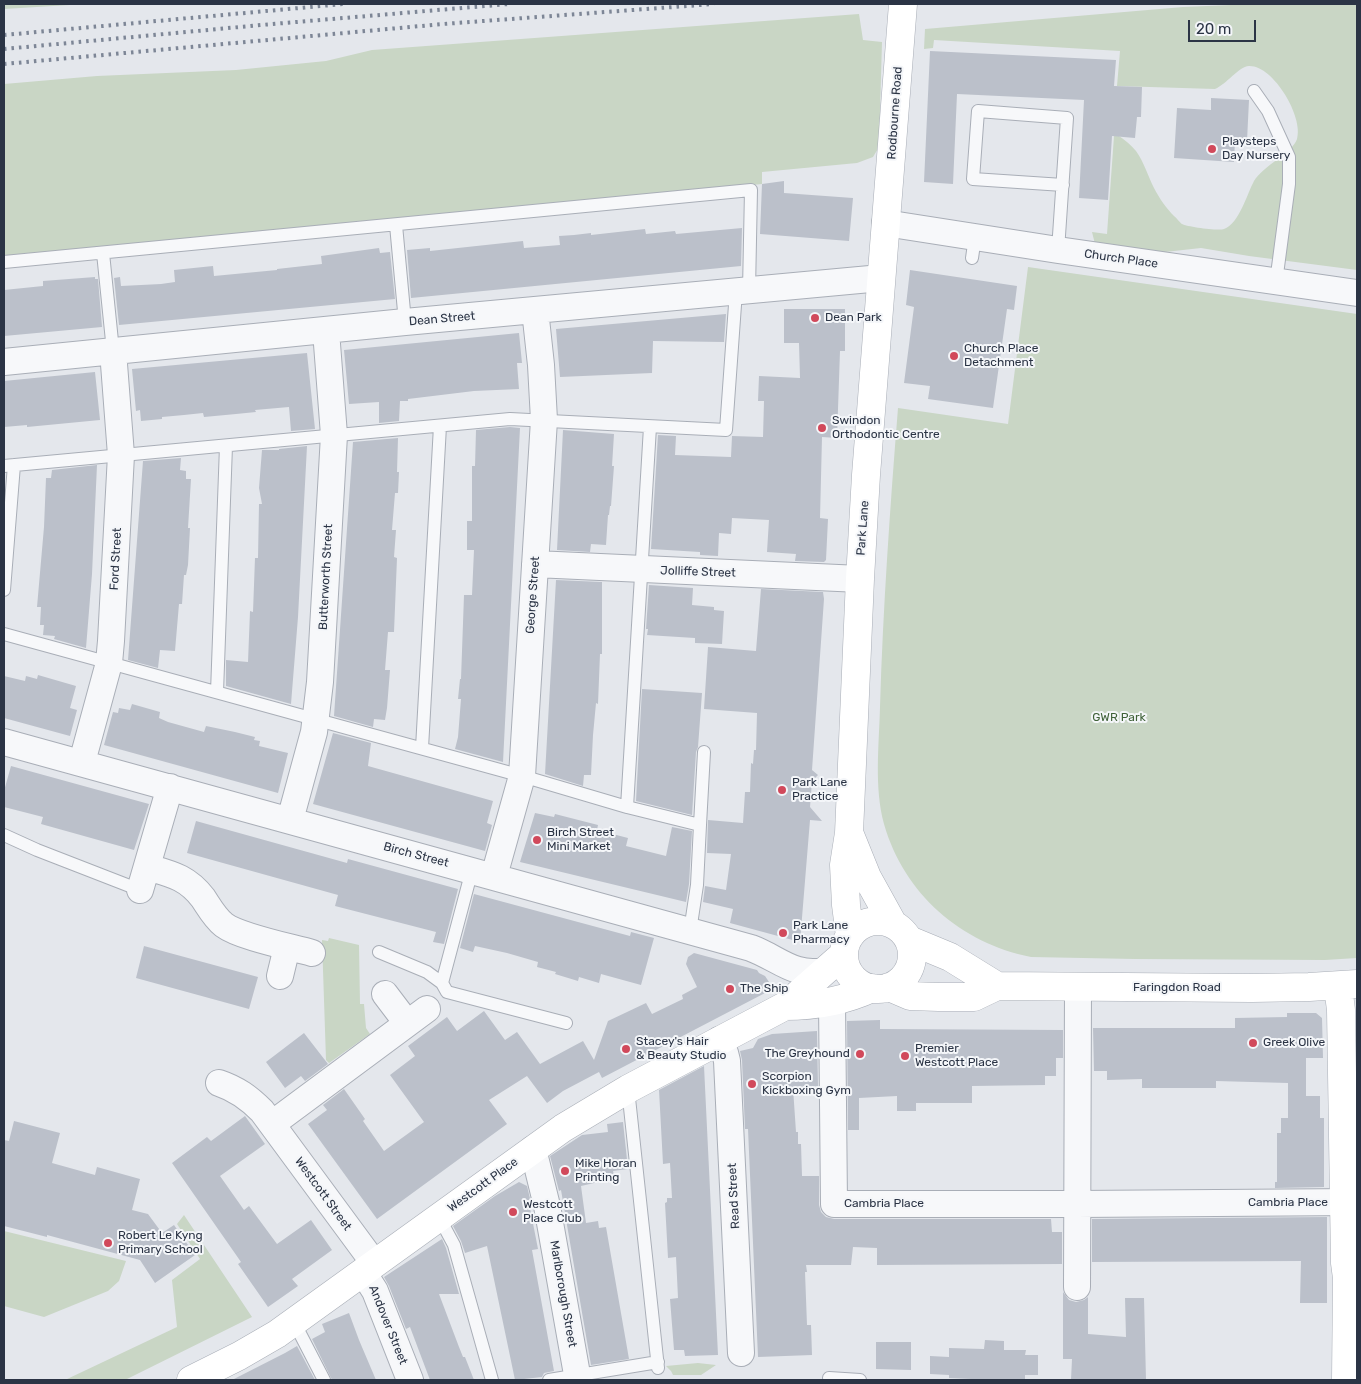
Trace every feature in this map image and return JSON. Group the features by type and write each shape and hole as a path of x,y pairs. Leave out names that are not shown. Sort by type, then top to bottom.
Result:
{"main road":[{"name":"Rodbourne Road","path":"885,223 903,4"},
{"name":"Park Lane","path":"849,833 867,877 901,932 912,954 910,966 903,978 880,987 859,982 849,972 840,954 846,904 844,865 849,833 860,579 885,223"},
{"path":"840,954 855,929 868,922 877,920 901,932"},
{"name":"Faringdon Road","path":"901,932 997,986"},
{"name":"Westcott Place","path":"190,1380 245,1353 294,1322 533,1149 586,1113 718,1040 785,1006 840,954"},
{"name":"Faringdon Road","path":"880,987 910,996 974,997 997,986 1078,988 1348,985"},
{"name":"Cambria Place","path":"1348,985 1341,1010 1350,1116 1351,1202"},
{"name":"Westcott Place","path":"785,1006 806,1006 832,1002 880,987"},
{"path":"1346,1380 1351,1202"}],"street":[{"name":"Church Place","path":"885,223 974,248 1058,250 1357,293"},
{"name":"Dean Street","path":"4,362 405,322 881,278"},
{"name":"George Street","path":"483,873 522,776 544,420 535,310"},
{"name":"Butterworth Street","path":"290,820 316,719 320,682 334,435 326,330"},
{"name":"Ford Street","path":"82,762 109,663 120,495 120,455 113,351"},
{"name":"Jolliffe Street","path":"535,564 860,579"},
{"name":"Birch Street","path":"6,746 82,762 751,948 804,973 840,954"},
{"path":"170,787 144,878 181,877 191,884 217,918 229,928 312,953"},
{"path":"280,976 287,947"},
{"path":"1077,1287 1078,988"},
{"path":"272,1124 417,1016 385,994"},
{"name":"Cambria Place","path":"832,1002 834,1204 1351,1202"},
{"name":"Read Street","path":"718,1040 727,1061 741,1353"},
{"name":"Westcott Street","path":"219,1083 238,1090 251,1100 272,1124 369,1268"},
{"name":"Marlborough Street","path":"533,1149 547,1206 578,1378"},
{"name":"Andover Street","path":"369,1268 375,1291 410,1380"}],"lane":[{"path":"1254,92 1268,111 1289,157 1289,184 1276,282"},
{"path":"1058,250 1063,185 1067,118 978,111 973,178 1063,185"},
{"path":"4,262 752,190 726,430 510,419 9,465 4,590"},
{"path":"396,225 405,322"},
{"path":"103,253 113,351"},
{"path":"422,748 440,426"},
{"path":"627,807 650,427"},
{"path":"217,692 226,446"},
{"path":"4,634 422,748 627,807 700,825"},
{"path":"690,931 698,868 704,752"},
{"path":"4,835 36,850 144,878"},
{"path":"442,983 483,873"},
{"path":"379,952 427,972 442,983 447,992 566,1023"},
{"path":"549,1380 578,1378 658,1365 628,1089"},
{"path":"438,1217 454,1244 492,1380"},
{"path":"294,1322 324,1380"},
{"path":"829,1378 860,1380"}],"green space":[{"path":"4,4 86,4 4,9"},
{"path":"1255,4 1357,4 1357,270 1201,248 1147,254 1095,244 1092,232 1107,234 1114,136 1119,136 1136,151 1158,196 1181,223 1210,229 1224,229 1234,221 1258,175 1290,149 1297,139 1296,118 1285,94 1268,74 1258,68 1245,67 1215,89 1117,86 1120,51 934,40 933,48 924,49 925,29 1183,7"},
{"path":"859,14 863,40 882,42 879,147 873,157 857,163 762,172 762,184 439,217 4,257 4,84 97,76 236,70 326,61 372,50"},
{"name":"GWR Park","path":"1028,267 1357,314 1357,958 1325,960 1031,957 1005,950 981,940 959,927 921,893 893,849 881,810 878,766 885,595 898,408 1008,424"},
{"path":"329,938 359,945 360,1004 364,1004 366,1028 370,1034 329,1063 326,1060 322,940 328,941"},
{"path":"184,1215 252,1317 125,1380 65,1380 177,1327 172,1280 200,1259 177,1224"},
{"path":"4,1231 126,1261 119,1281 108,1291 44,1317 4,1306"},
{"path":"698,1363 716,1365 701,1375 673,1375 666,1366"}],"building":[{"path":"930,51 1116,60 1114,86 1142,87 1141,117 1137,117 1135,138 1112,136 1108,200 1079,198 1084,100 957,94 953,184 924,182"},
{"path":"1211,98 1249,100 1247,141 1235,140 1234,162 1174,158 1177,108 1211,110"},
{"path":"784,181 784,193 853,198 849,241 760,234 762,184"},
{"path":"742,228 741,266 411,298 407,250 430,248 430,251 523,241 524,248 560,245 559,236 591,233 591,235 645,229 646,234 675,231 676,234"},
{"path":"379,248 380,253 390,252 395,299 119,325 114,278 120,277 121,286 161,284 175,282 174,270 213,266 214,276 277,270 322,264 321,256"},
{"name":"Church Place Detachment","path":"910,270 1017,286 1014,310 1007,309 993,408 928,399 930,386 904,383 914,307 906,305"},
{"path":"95,277 95,279 98,279 102,327 4,336 4,290 43,286 43,281"},
{"path":"784,309 845,309 845,351 840,351 837,438 822,437 820,518 828,519 826,560 824,562 795,561 796,554 767,552 769,520 732,518 731,534 719,533 718,556 700,555 700,552 651,549 658,435 676,436 675,455 731,457 732,436 763,437 764,401 758,401 759,376 800,378 799,343 784,343"},
{"path":"726,314 724,342 653,341 652,373 560,377 556,329"},
{"path":"519,333 522,363 517,363 519,389 474,391 408,399 408,401 400,401 399,421 379,423 379,402 349,404 344,350"},
{"path":"307,353 315,429 291,431 289,407 204,417 203,413 141,421 140,410 136,411 132,369"},
{"path":"95,372 100,420 27,427 27,425 4,427 4,381"},
{"path":"520,428 503,762 455,749 458,737 461,699 458,699 461,679 464,595 472,595 474,550 467,550 467,521 472,521 472,466 475,466 476,430"},
{"path":"563,430 614,434 612,466 614,466 606,545 591,544 590,552 557,550"},
{"path":"398,438 398,493 395,493 392,530 396,530 394,557 397,558 394,632 388,632 385,670 390,670 385,720 374,719 373,727 334,716 353,442"},
{"path":"307,446 298,617 291,704 226,686 226,660 248,662 250,611 253,612 255,558 258,558 259,504 262,504 259,488 262,450 279,450"},
{"path":"181,458 180,470 186,471 186,479 191,479 188,565 186,575 184,575 182,604 179,604 175,651 160,650 158,668 128,660 143,461"},
{"path":"97,465 92,574 86,648 54,639 55,636 43,635 44,625 40,625 41,607 37,607 46,478 51,478 52,470"},
{"path":"556,580 602,582 602,654 600,654 598,704 596,703 591,775 584,775 583,786 545,774"},
{"path":"649,585 693,588 692,605 714,607 714,610 724,611 722,644 695,643 695,638 647,635"},
{"path":"761,589 823,592 824,599 812,770 818,775 812,781 810,807 822,821 810,820 800,942 730,923 733,909 703,902 705,886 726,890 731,854 707,853 708,820 743,823 745,792 750,792 751,763 753,764 754,750 756,750 757,713 704,709 708,647 756,651"},
{"path":"38,675 76,686 70,708 77,710 70,736 4,718 4,676 25,681 26,676 37,679"},
{"path":"642,689 702,693 692,815 636,801"},
{"path":"132,704 160,712 159,718 168,722 204,732 206,726 255,737 254,740 260,741 259,746 288,753 278,793 104,745 113,712 118,713 119,708 130,710"},
{"path":"333,733 371,743 368,766 493,801 487,823 492,825 485,851 313,804"},
{"path":"11,766 149,804 134,850 41,824 43,817 4,807 4,791"},
{"path":"535,813 554,817 555,814 598,825 597,830 628,838 626,846 666,856 672,827 692,831 686,902 520,862"},
{"path":"196,821 347,863 348,859 458,889 444,944 433,942 436,932 335,906 338,895 187,853"},
{"path":"474,894 630,936 631,932 654,938 641,985 601,974 599,983 579,977 578,981 537,967 538,962 507,953 475,946 473,952 460,948"},
{"path":"144,946 258,977 249,1009 136,978"},
{"path":"694,953 757,970 769,982 765,993 602,1078 599,1072 563,1091 547,1103 527,1076 489,1100 507,1124 377,1219 308,1124 327,1110 323,1105 344,1089 384,1151 424,1122 390,1075 415,1056 408,1046 447,1017 457,1031 484,1011 505,1040 517,1032 540,1064 583,1041 594,1060 608,1021 646,1003 652,1014 683,999 682,995 697,987 686,964 688,957"},
{"path":"1287,1013 1316,1013 1322,1018 1323,1058 1306,1058 1306,1096 1320,1096 1320,1118 1324,1118 1324,1187 1275,1188 1275,1182 1277,1182 1277,1133 1281,1133 1281,1118 1288,1118 1288,1083 1216,1081 1216,1088 1142,1088 1142,1079 1107,1080 1107,1071 1094,1071 1093,1028 1235,1028 1235,1018 1287,1017"},
{"path":"880,1020 880,1029 1063,1030 1063,1058 1056,1058 1056,1076 1045,1076 1045,1085 972,1086 972,1103 916,1103 916,1111 897,1111 897,1096 859,1098 859,1130 848,1130 847,1021"},
{"path":"817,1031 818,1086 793,1088 796,1132 798,1132 798,1144 801,1144 802,1176 819,1176 819,1205 821,1212 826,1217 834,1219 1051,1219 1052,1232 1062,1232 1062,1264 877,1265 877,1248 853,1247 851,1265 806,1265 807,1325 811,1325 812,1355 758,1357 748,1129 745,1129 740,1051 753,1048 758,1039 772,1034"},
{"path":"304,1033 328,1064 305,1081 301,1076 285,1088 266,1062"},
{"path":"704,1066 718,1355 685,1356 684,1350 674,1350 670,1299 678,1298 676,1257 668,1258 665,1203 667,1198 672,1198 670,1163 663,1164 659,1090"},
{"path":"245,1116 265,1144 220,1176 244,1210 249,1206 277,1244 311,1220 332,1250 292,1279 298,1286 268,1307 238,1264 241,1262 172,1163 207,1137 211,1141"},
{"name":"Robert Le Kyng Primary School","path":"14,1121 60,1133 52,1163 95,1175 97,1167 140,1179 132,1210 148,1214 162,1233 174,1225 195,1255 155,1283 140,1260 47,1235 47,1237 4,1226 4,1140 9,1141"},
{"path":"623,1122 628,1169 613,1171 614,1175 606,1176 607,1180 581,1186 586,1223 598,1221 599,1228 606,1227 629,1359 591,1365 561,1190 559,1191 550,1156 582,1135 608,1132 607,1124"},
{"path":"519,1182 527,1186 532,1207 530,1208 538,1249 532,1250 554,1371 544,1373 542,1377 515,1380 487,1246 465,1253 453,1226 495,1196"},
{"path":"1327,1217 1327,1303 1300,1303 1301,1261 1092,1262 1092,1219"},
{"path":"442,1239 459,1294 439,1294 463,1357 465,1357 474,1380 430,1380 410,1327 406,1329 384,1277"},
{"path":"1063,1292 1069,1300 1076,1302 1088,1297 1088,1334 1126,1337 1125,1298 1144,1298 1146,1380 1071,1380 1072,1359 1063,1359"},
{"path":"349,1313 376,1380 332,1380 312,1339 325,1332 322,1324"},
{"path":"985,1340 1004,1341 1004,1350 1026,1350 1025,1355 1038,1355 1038,1375 1025,1375 1025,1380 993,1380 949,1378 949,1375 930,1374 930,1356 949,1357 949,1348 984,1349"},
{"path":"876,1342 911,1342 911,1370 876,1369"},
{"path":"297,1346 315,1380 232,1380 285,1353"}],"railway":[{"path":"4,35 343,4"},
{"path":"4,49 509,4"},
{"path":"4,64 443,24 714,4"}],"place":[{"name":"Playsteps Day Nursery","path":"1212,149"},
{"name":"Dean Park","path":"815,318"},
{"name":"Church Place Detachment","path":"954,356"},
{"name":"Swindon Orthodontic Centre","path":"822,428"},
{"name":"Park Lane Practice","path":"782,790"},
{"name":"Birch Street Mini Market","path":"537,840"},
{"name":"Park Lane Pharmacy","path":"783,933"},
{"name":"The Ship","path":"730,989"},
{"name":"Greek Olive","path":"1253,1043"},
{"name":"Stacey's Hair & Beauty Studio","path":"626,1049"},
{"name":"The Greyhound","path":"860,1054"},
{"name":"Premier Westcott Place","path":"905,1056"},
{"name":"Scorpion Kickboxing Gym","path":"752,1084"},
{"name":"Mike Horan Printing","path":"565,1171"},
{"name":"Westcott Place Club","path":"513,1212"},
{"name":"Robert Le Kyng Primary School","path":"108,1243"}]}
